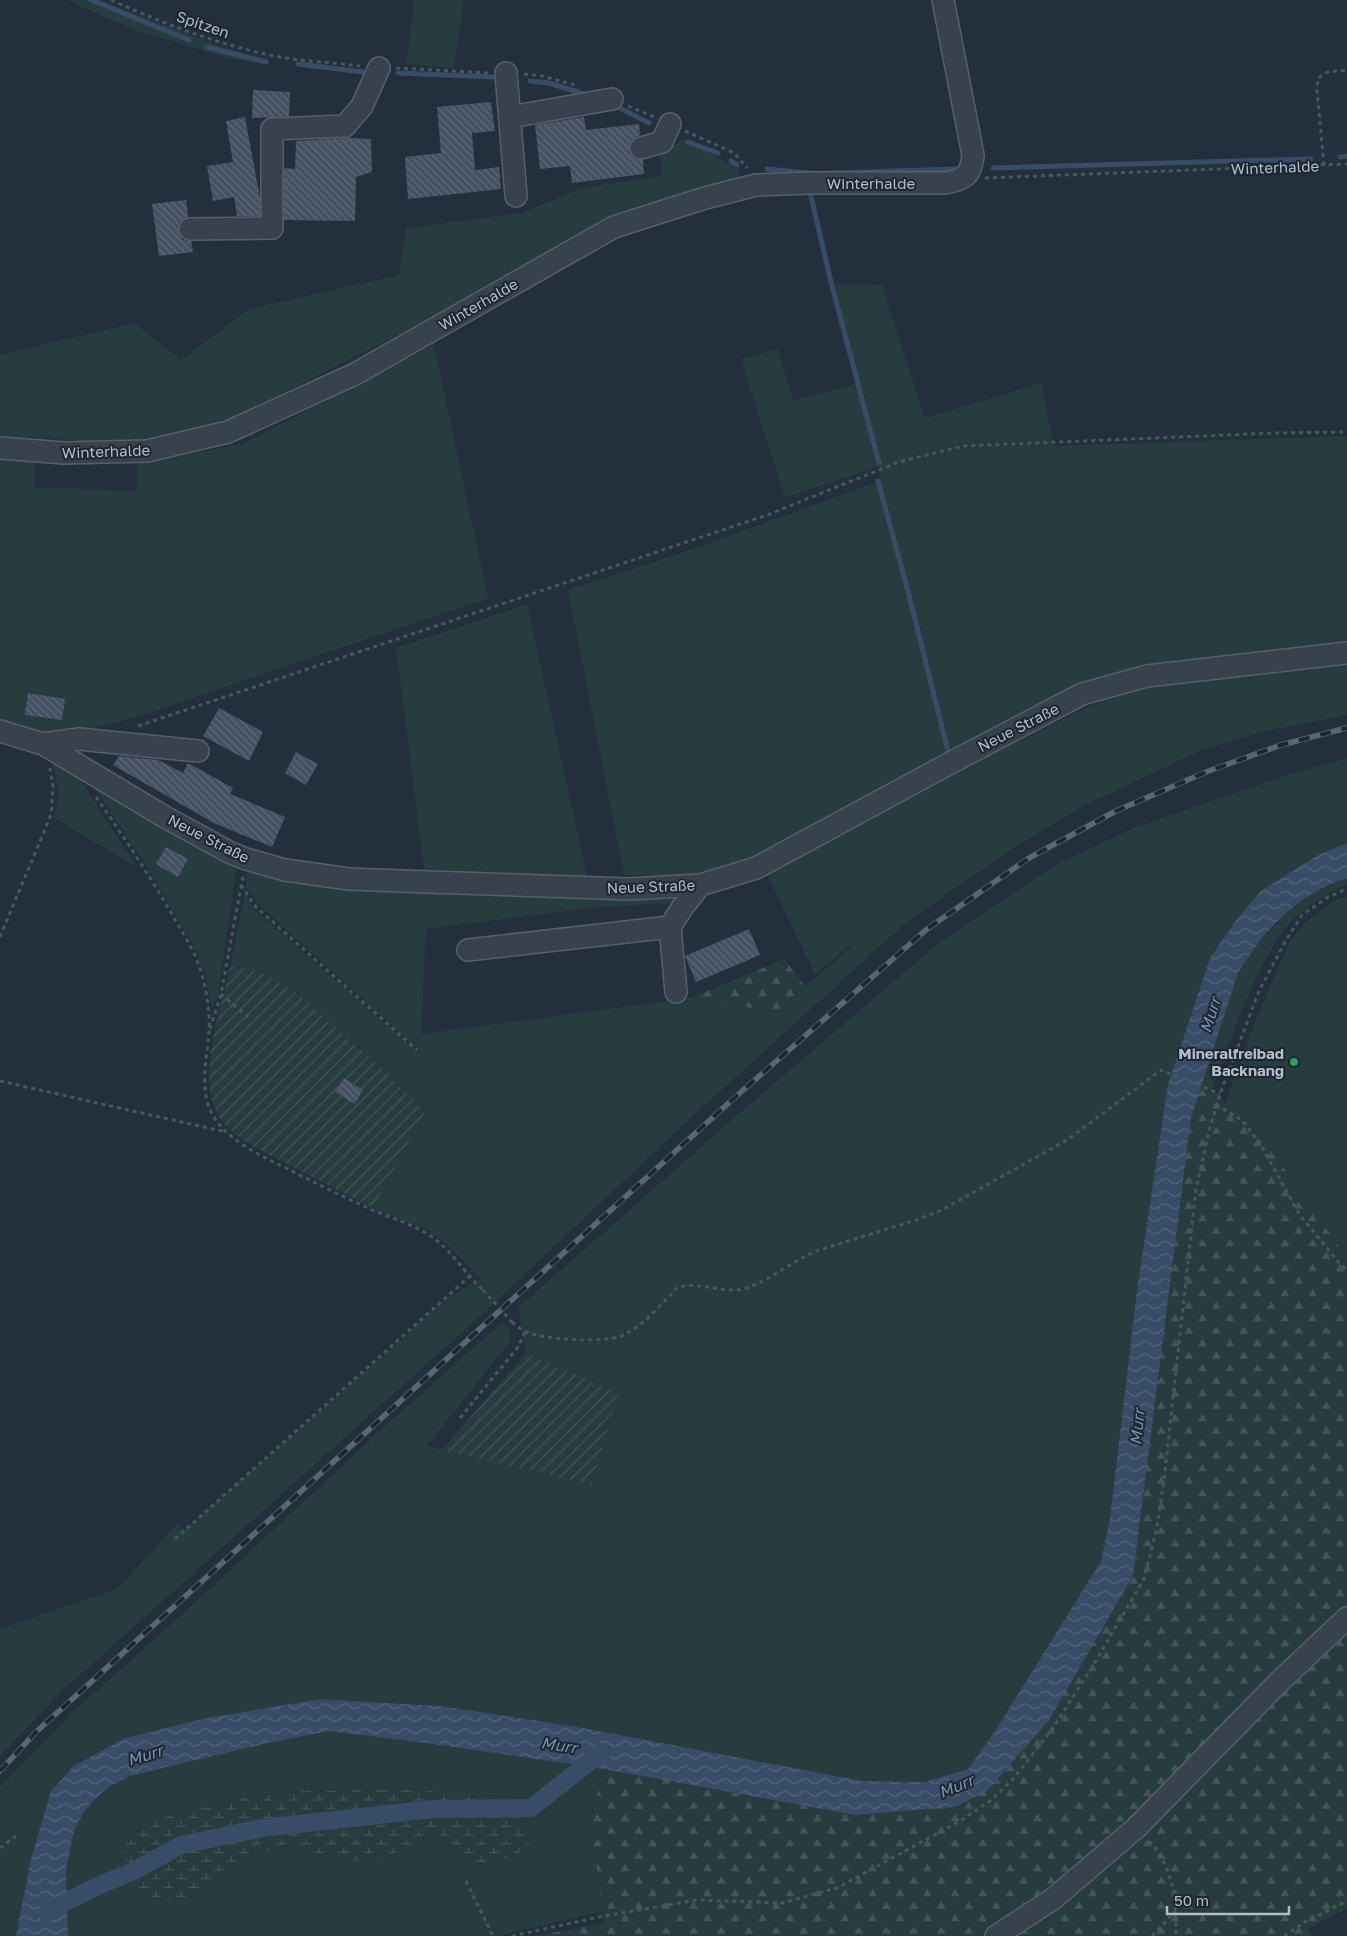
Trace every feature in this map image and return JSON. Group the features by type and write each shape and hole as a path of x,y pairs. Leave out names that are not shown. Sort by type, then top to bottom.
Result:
{"street":[{"path":"943,0 973,155 969,172 962,179"},
{"path":"190,228 272,228 272,129 345,126 362,106 379,68"},
{"path":"506,73 516,196"},
{"path":"510,117 612,99"},
{"path":"641,148 662,142 670,124"},
{"name":"Winterhalde","path":"0,448 64,453 147,451 228,432 355,374 614,227 705,198 756,185 944,183 962,179"},
{"name":"Neue Straße","path":"0,731 43,744 165,817 246,859 285,870 350,879 629,889 700,885 756,868 1082,694 1147,676 1347,653"},
{"path":"43,744 79,739 198,751"},
{"path":"676,992 670,927 700,885"},
{"path":"468,950 670,927"},
{"path":"996,1936 1053,1898 1136,1828 1280,1681 1347,1618"}],"path":[{"name":"Spitzen","path":"111,0 204,37 237,47 291,58"},
{"path":"1324,166 1317,91 1318,78 1328,72 1347,70"},
{"name":"Winterhalde","path":"962,179 1347,164"},
{"path":"135,727 766,515 899,462 964,446 1347,432"},
{"path":"0,937 51,815 53,786 51,770 43,744"},
{"path":"90,789 152,881 191,948 202,974 209,1032"},
{"path":"246,859 221,994 209,1032 205,1063 205,1087 211,1110 216,1119 238,1142 289,1170 423,1232 450,1251 512,1322 526,1332 546,1338 584,1339 620,1336 640,1324 677,1288 693,1286 742,1289 816,1251 897,1227 942,1210 1067,1140 1161,1070 1220,1094"},
{"path":"241,885 256,907 418,1050"},
{"path":"512,1936 604,1916 697,1900 782,1903 837,1888 960,1821 990,1801 1013,1779 1053,1728 1091,1669 1144,1579 1157,1527 1164,1480 1196,1189 1216,1105 1259,991 1286,940 1302,915 1328,897 1347,889"},
{"path":"221,994 248,1018"},
{"path":"0,1081 227,1132"},
{"path":"1216,1105 1242,1120 1261,1145 1299,1214 1347,1270"},
{"path":"175,1539 470,1276"},
{"path":"460,1418 518,1347 526,1332"},
{"path":"0,1848 16,1836"},
{"path":"1152,1844 1163,1858 1170,1876 1176,1911 1176,1936"},
{"path":"466,1880 493,1936"},
{"path":"1284,1936 1305,1922 1347,1901"},
{"path":"1152,1936 1176,1911"}],"green space":[{"path":"67,0 100,0 219,46 268,59 266,64 228,58 132,29"},
{"path":"415,0 464,0 454,68 406,64"},
{"path":"684,138 737,168 739,175 734,186 651,208 223,423 145,444 0,436 0,355 134,323 181,360 249,309 399,275 406,228 522,213 581,188 662,176 660,156"},
{"path":"833,284 882,285 925,418 1041,383 1054,446 1347,436 1347,648 1143,670 948,757 749,859 689,875 624,875 568,590 687,551 880,481 880,466 785,498 741,359 778,349 793,401 859,383"},
{"path":"434,345 488,598 140,716 77,732 32,733 0,723 0,457 34,458 35,487 137,491 138,464 242,444"},
{"path":"527,604 587,876 424,870 396,648"},
{"path":"1347,662 1347,715 1261,732 1200,751 1085,805 1015,847 908,921 696,1113 488,1309 59,1694 0,1756 0,1629 117,1589 177,1524 185,1530 448,1298 481,1278 443,1241 426,1230 373,1208 424,1112 378,1065 300,995 257,971 230,966 245,893 254,909 418,1052 420,1051 259,905 246,887 247,874 250,869 673,896 677,903 598,907 426,929 421,1034 691,998 777,1012 873,927 815,974 766,873 850,831 962,769 1088,707 1150,686"},
{"path":"1347,758 1347,843 1320,854 1237,919 1210,958 1168,1084 1137,1290 1110,1518 1101,1561 997,1728 968,1769 924,1782 862,1781 572,1726 440,1706 320,1699 207,1718 125,1738 30,1863 16,1936 0,1936 0,1786 74,1711 185,1612 384,1427 501,1323 509,1329 511,1340 427,1446 592,1485 618,1393 526,1353 518,1308 735,1117 935,946 1056,864 1136,827 1294,773"},
{"path":"55,761 78,776 137,867 54,818 59,792 53,765"},
{"path":"92,784 235,865 236,871 218,995 212,1009 206,976 194,947 147,867"},
{"path":"1347,878 1347,885 1309,906 1284,931 1271,950 1248,997 1212,1090 1201,1086 1238,973 1250,953 1287,912 1309,893"},
{"name":"Mineralfreibad Backnang","path":"1347,897 1347,1258 1251,1121 1225,1104 1256,1019 1290,941 1306,922 1335,900"},
{"path":"784,959 805,986 777,1012 691,998"},
{"path":"230,966 257,971 300,995 378,1065 425,1112 373,1208 250,1145 223,1123 217,1113 211,1096 209,1078 210,1059"},
{"path":"1201,1086 1220,1094 1225,1104 1251,1121 1347,1258 1347,1909 1308,1928 1312,1936 535,1936 604,1923 590,1819 604,1769 855,1815 955,1807 1133,1576 1191,1118"},
{"path":"526,1353 618,1393 592,1485 442,1450"},
{"path":"329,1731 604,1769 590,1819 603,1911 499,1936 68,1936 66,1870 74,1831 83,1813 95,1799 110,1786 130,1776 263,1744","holes":["411,1789 487,1799 503,1804 470,1862 458,1847 438,1838 421,1841 386,1857 311,1851 282,1845 256,1855 210,1884 119,1869 122,1848 146,1821 244,1798 299,1791"]},
{"path":"411,1789 467,1795 495,1801 516,1813 532,1840 512,1857 488,1862 470,1862 458,1847 438,1838 421,1841 386,1857 353,1861 282,1845 256,1855 175,1903 132,1892 119,1869 122,1848 146,1821 244,1798 299,1791"}],"water":[{"name":"Murr","path":"1347,843 1347,878 1313,893 1284,915 1259,942 1238,973 1191,1118 1133,1576 1049,1720 988,1790 955,1807 855,1815 604,1769 329,1731 263,1744 130,1776 110,1786 83,1813 74,1831 66,1870 68,1936 16,1936 30,1863 51,1791 74,1766 125,1738 207,1718 320,1699 440,1706 572,1726 862,1781 924,1782 968,1769 997,1728 1101,1561 1110,1518 1137,1290 1168,1084 1210,958 1237,919 1262,890 1320,854"}],"building":[{"path":"253,90 290,92 289,116 252,118"},
{"path":"491,102 495,131 472,133 475,170 499,167 501,189 408,199 405,157 441,153 437,107"},
{"path":"245,117 260,198 260,216 237,216 234,197 213,201 207,166 233,162 226,121"},
{"path":"584,117 586,130 639,124 640,135 632,140 629,145 629,151 633,157 643,160 644,174 572,183 570,166 540,169 535,125"},
{"path":"347,138 371,139 372,172 356,177 355,221 284,220 284,168 295,169 296,141"},
{"path":"186,200 188,217 179,222 178,230 183,240 191,241 193,252 159,256 152,204"},
{"path":"28,693 65,699 62,720 25,715"},
{"path":"219,708 263,732 249,761 203,736"},
{"path":"296,752 318,764 306,785 285,773"},
{"path":"119,756 158,760 183,773 188,763 233,788 230,794 285,817 272,847 214,823 113,765"},
{"path":"166,847 188,859 178,877 156,864"},
{"path":"749,929 760,955 696,982 685,956"},
{"path":"344,1078 363,1090 355,1104 335,1092"}],"waterway":[{"path":"91,0 189,40"},
{"path":"207,47 266,62"},
{"path":"298,64 363,72"},
{"path":"398,73 493,77"},
{"path":"530,81 549,83 587,95"},
{"path":"616,106 649,123"},
{"path":"688,142 718,153"},
{"path":"1340,157 1347,156"},
{"path":"993,168 1311,159"},
{"path":"731,161 737,165"},
{"path":"767,169 808,173"},
{"path":"832,173 956,169"},
{"path":"810,192 831,282 879,463"},
{"path":"878,481 948,751"},
{"path":"47,1912 95,1887 134,1871 181,1845 262,1828 433,1809 531,1808 602,1752"}],"railway":[{"path":"0,1771 36,1732 732,1100 927,929 1029,858 1116,811 1206,772 1281,745 1347,728"}],"place":[{"name":"Mineralfreibad Backnang","path":"1294,1062"}]}
